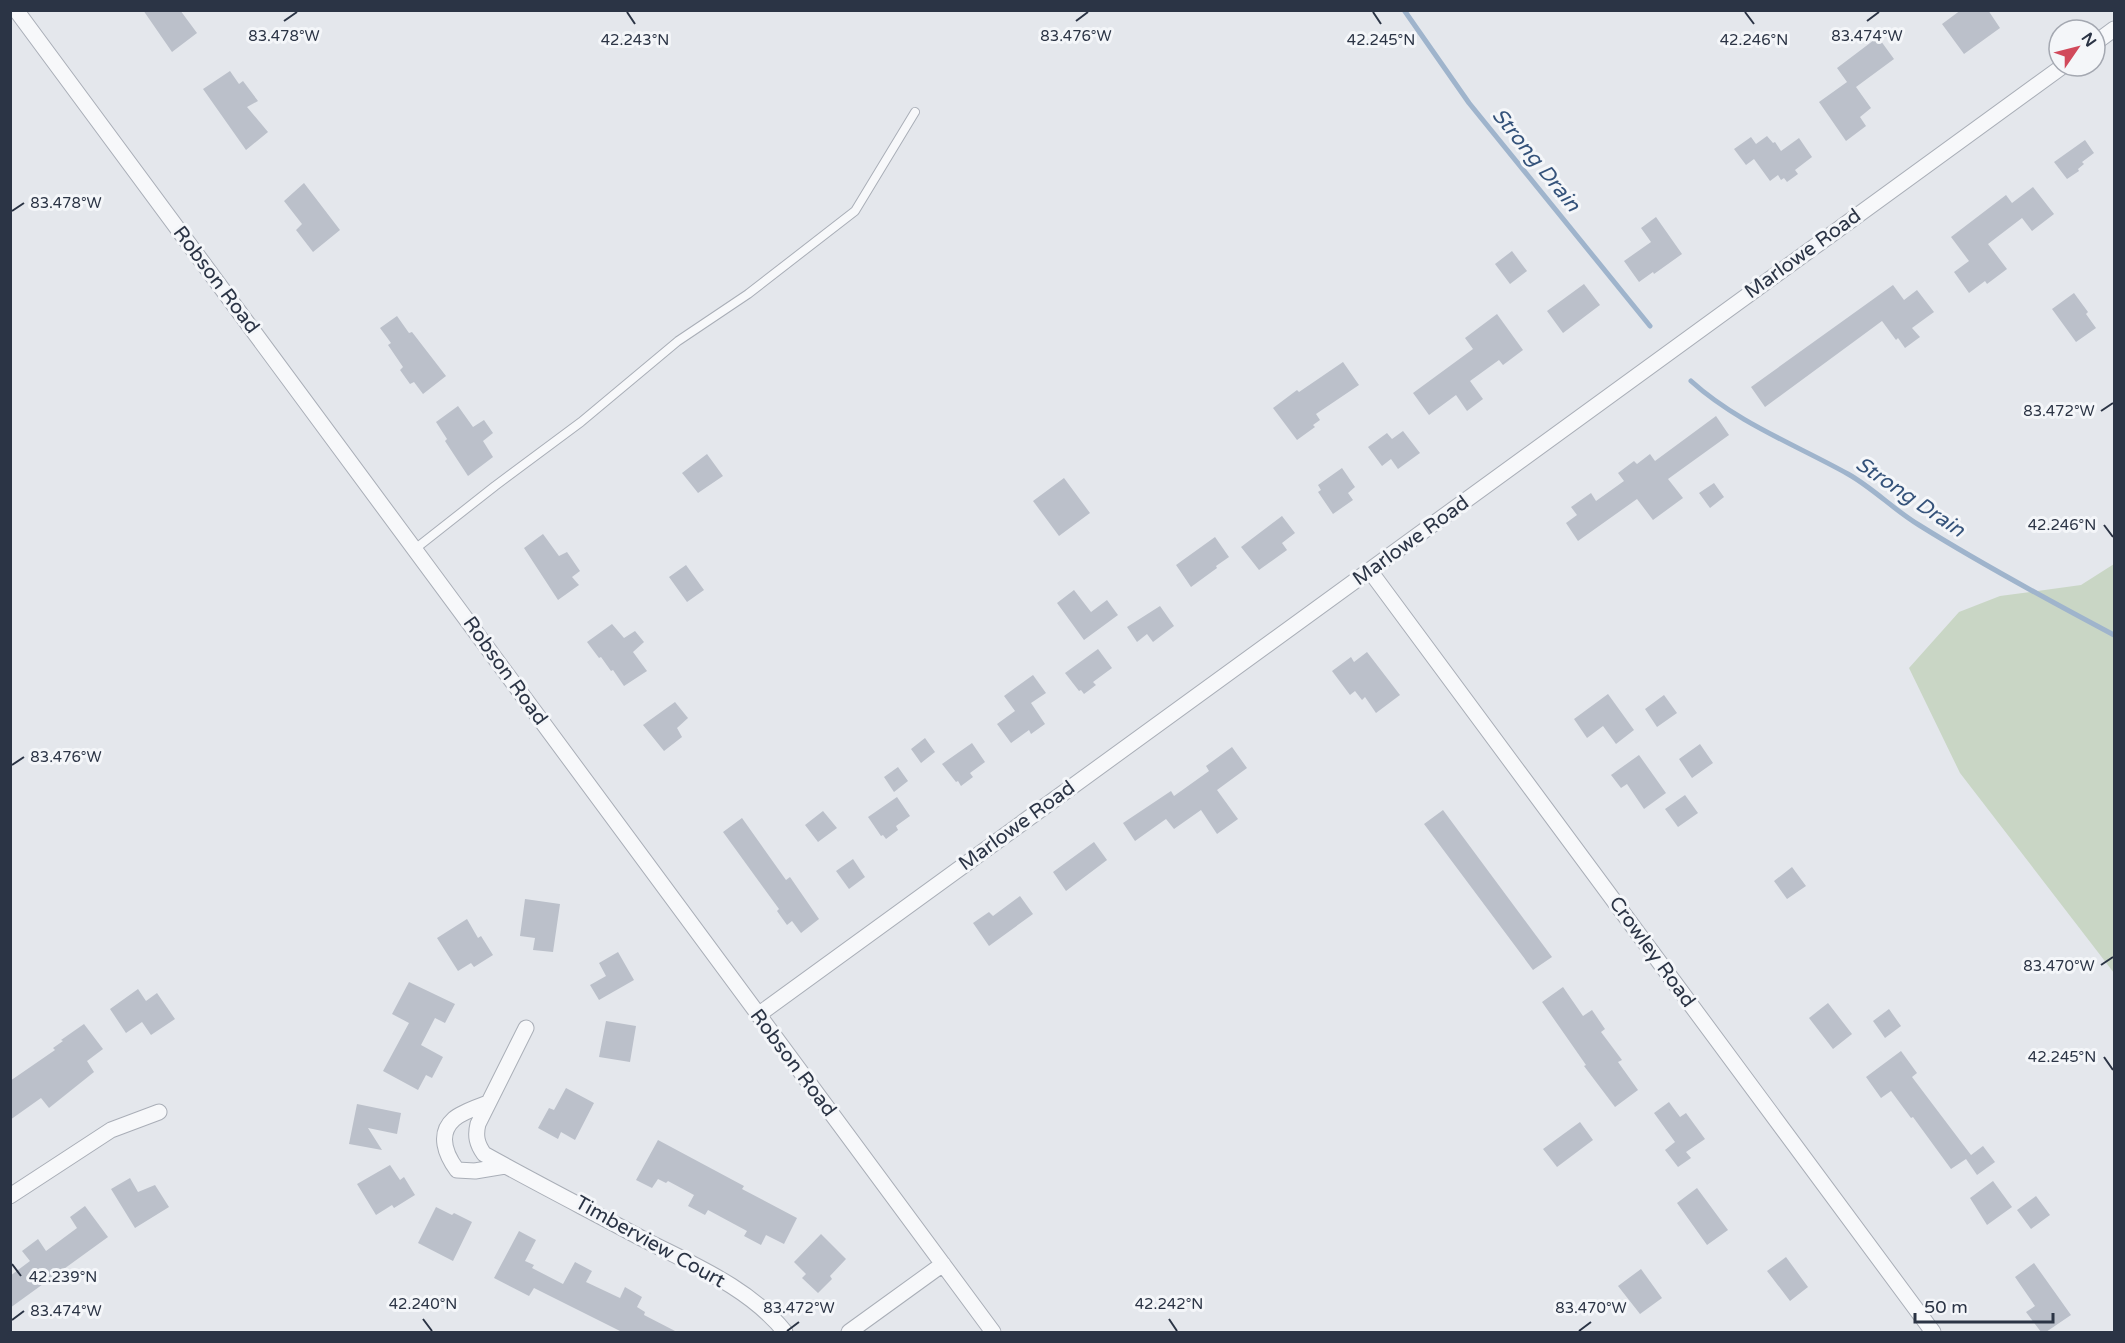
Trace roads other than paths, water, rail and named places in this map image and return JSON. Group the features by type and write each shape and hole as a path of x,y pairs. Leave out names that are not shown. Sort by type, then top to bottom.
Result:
{"street":[{"name":"Robson Road","path":"16,10 993,1332"},
{"name":"Marlowe Road","path":"758,1015 863,936 1370,571 1672,348 2047,78"},
{"name":"Crowley Road","path":"1370,571 1933,1332"},
{"name":"Timberview Court","path":"526,1028 478,1124 476,1136 484,1154 718,1278 747,1296 784,1332"},
{"path":"488,1103 454,1119 444,1133 446,1155 457,1170 475,1171 506,1166"},
{"path":"10,1196 111,1130 159,1112"},
{"path":"849,1332 943,1264"}],"lane":[{"path":"415,549 581,422 678,341 748,294 855,211 915,112"}],"waterway":[{"name":"Strong Drain","path":"1404,10 1469,103 1650,326"},
{"name":"Strong Drain","path":"1691,381 1727,409 1747,421 1857,480 1943,540 2114,635"}]}
